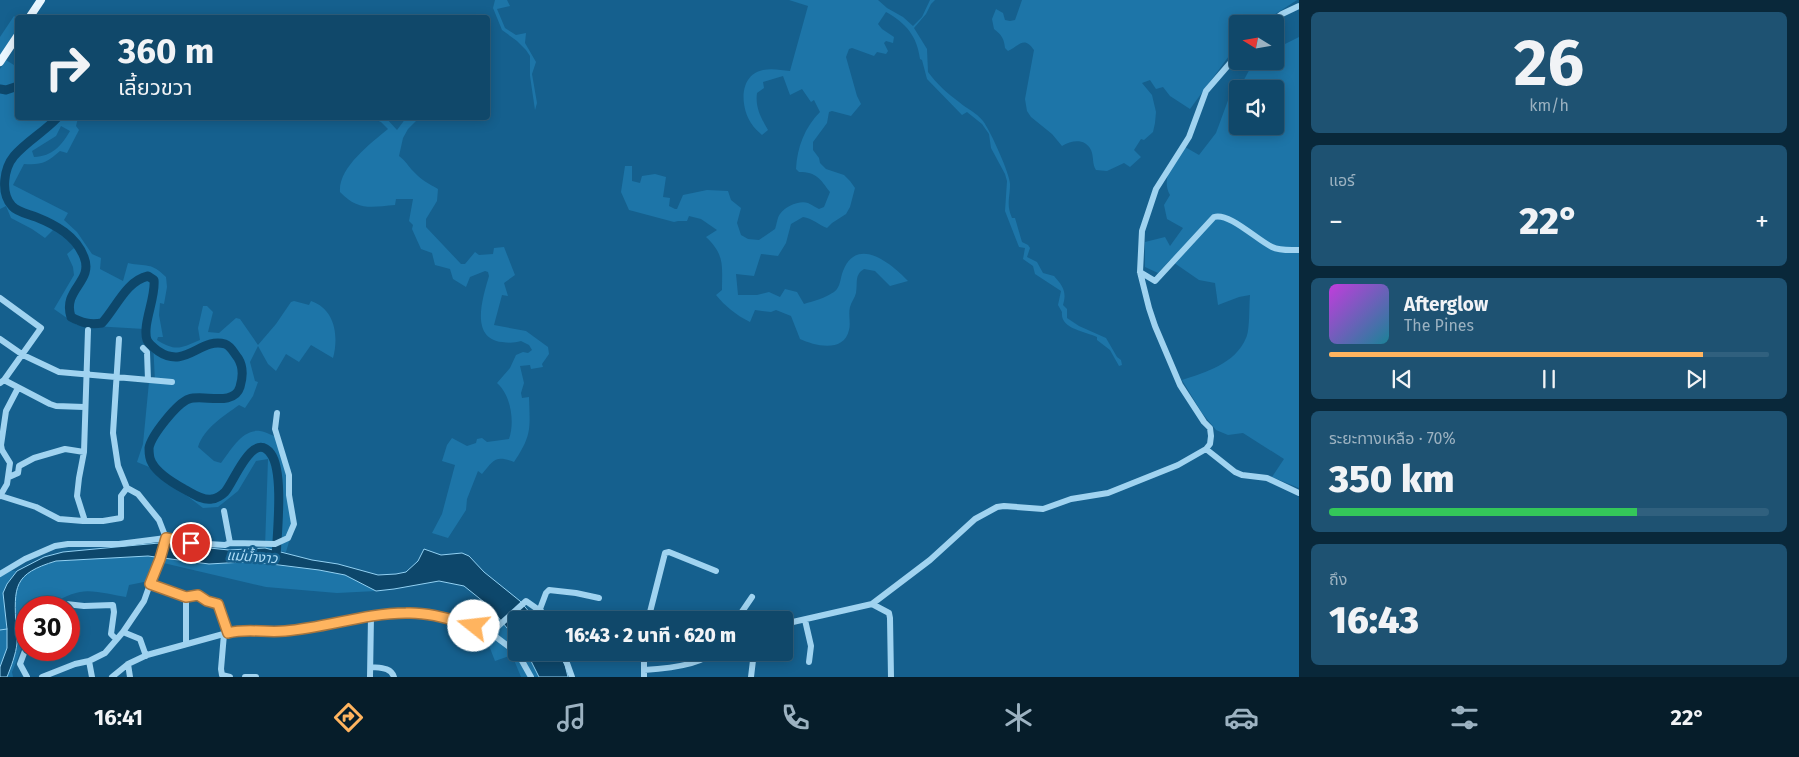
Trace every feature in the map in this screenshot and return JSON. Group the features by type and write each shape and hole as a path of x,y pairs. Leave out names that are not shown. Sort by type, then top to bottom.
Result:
{"main road":[{"path":"31,15 41,0"},
{"path":"0,62 15,40"}],"street":[{"path":"1281,15 1299,6"},
{"path":"793,622 872,604 930,560 975,519 997,507 1043,509 1072,499 1108,493 1178,465 1206,449 1210,444 1210,428 1189,400 1169,362 1155,326 1140,272 1142,231 1152,198 1166,172 1189,137 1206,91 1229,64"},
{"path":"1140,272 1155,281 1214,217 1218,216 1228,219 1272,247 1299,250"},
{"path":"0,298 41,328 2,382 56,406 84,407"},
{"path":"83,521 84,518 77,496 78,478 84,452 88,330"},
{"path":"0,339 22,354 58,372 86,376 172,382"},
{"path":"42,677 60,669 89,661 105,653 123,632 144,601 166,540 159,520 138,494 127,488 118,466 113,433 119,339"},
{"path":"143,348 147,352 148,380"},
{"path":"18,388 6,411 2,430 1,446 10,463 9,477 0,496 36,507 59,519 104,521 122,518 121,496 127,488"},
{"path":"0,574 25,559 55,546 80,543 129,543 166,540 226,545 230,543 274,544 281,542 291,534 294,524 289,495 290,480 288,466 275,429 276,413"},
{"path":"9,477 18,473 19,466 34,458 64,449 84,452"},
{"path":"1206,449 1235,472 1242,475 1267,478 1299,493"},
{"path":"224,511 230,543"},
{"path":"650,611 665,553 669,552 716,572"},
{"path":"150,584 186,597 198,595 207,601 218,604 226,634 221,669 222,675 230,677"},
{"path":"540,609 549,590 599,598"},
{"path":"186,597 186,644"},
{"path":"742,611 752,597"},
{"path":"491,630 526,601 542,611"},
{"path":"872,604 888,612 890,618 891,677"},
{"path":"80,606 114,605 111,634 116,639"},
{"path":"112,677 128,664 146,656 238,630 284,631 371,616 408,612 445,618 491,630 508,644"},
{"path":"370,677 371,616"},
{"path":"805,620 811,646 808,662"},
{"path":"123,632 140,638 146,656"},
{"path":"21,661 20,664 27,677"},
{"path":"89,661 92,677"},
{"path":"522,661 531,677"},
{"path":"566,661 572,677"},
{"path":"644,661 644,674 697,661"},
{"path":"751,677 753,661"},
{"path":"128,664 130,677"},
{"path":"371,667 392,671 394,677"},
{"path":"245,677 256,677"}],"shaded area":[{"path":"495,0 507,0 510,6 497,9 505,28 516,35 526,33 525,43 536,62 532,74 537,103 535,110 530,76 530,56 517,41 502,30 493,8"},
{"path":"789,0 878,0 913,26 922,17 930,0 935,0 914,28 927,49 928,72 942,88 977,115 986,126 1007,171 1010,184 1009,209 1012,218 1015,218 1022,242 1030,248 1027,257 1037,262 1043,273 1054,276 1060,283 1064,293 1063,305 1067,309 1067,318 1079,326 1106,338 1117,357 1121,360 1122,365 1119,366 1110,350 1097,340 1097,337 1074,329 1062,318 1062,312 1058,305 1061,291 1035,274 1033,266 1023,259 1025,248 1019,247 1005,211 1007,181 991,148 989,134 982,124 967,112 962,115 927,79 913,37 905,26 886,12 878,24 894,37 893,43 886,41 884,43 888,51 886,54 877,52 874,56 852,48 849,49 846,57 861,104 851,116 832,111 829,112 827,123 813,142 813,150 820,163 826,169 844,175 855,188 846,214 827,228 803,217 791,224 786,243 778,256 761,254 754,276 736,274 738,295 757,295 769,292 780,297 785,289 797,292 804,304 823,298 836,290 849,260 857,255 875,256 884,261 908,281 890,286 875,271 864,269 861,271 850,307 849,330 841,342 828,346 813,344 800,339 791,316 776,310 771,312 755,310 750,322 740,316 727,307 716,295 722,290 721,261 717,249 706,237 717,230 701,219 689,216 687,221 674,222 629,210 621,192 625,166 632,166 632,181 640,183 642,176 655,174 666,177 663,197 670,198 669,206 675,209 677,209 683,195 707,190 728,191 731,200 741,208 737,223 741,235 748,239 759,240 775,229 780,214 785,208 793,204 805,202 819,209 824,207 830,192 818,177 810,173 799,172 796,169 798,153 803,138 810,124 820,112 814,100 811,102 802,89 790,95 783,76 763,82 764,88 757,93 757,103 759,112 768,130 762,135 751,123 745,108 744,92 746,84 755,73 770,69 790,71 808,6"},
{"path":"1022,0 1297,0 1274,15 1229,15 1229,56 1190,109 1170,96 1163,87 1156,89 1150,80 1142,83 1152,95 1156,112 1153,132 1144,140 1141,139 1134,150 1141,157 1130,167 1124,163 1107,171 1096,170 1091,150 1085,143 1074,141 1062,146 1027,111 1025,99 1034,50 1024,42 1008,51 1005,48 1002,37 994,29 992,19 996,9 1003,13 1005,20 1015,20"},
{"path":"14,16 15,33 0,56 0,37"},
{"path":"1299,37 1299,488 1272,477 1284,459 1243,433 1228,435 1216,430 1202,413 1182,380 1219,366 1241,347 1248,330 1250,295 1218,305 1215,283 1199,280 1170,260 1158,273 1145,267 1145,242 1165,237 1170,246 1183,228 1167,219 1164,205 1170,195 1167,182 1170,170 1185,147 1199,155 1216,133 1229,98 1229,135 1284,135 1284,80 1244,80 1249,70 1284,70 1284,44"},
{"path":"6,60 15,66 15,120 78,120 76,126 79,130 67,153 60,151 44,162 24,164 13,185 68,213 64,220 77,232 92,254 101,258 100,269 123,281 128,263 152,267 166,277 167,287 164,304 160,303 159,315 163,337 158,337 157,340 178,348 200,340 198,328 203,306 207,306 213,312 208,332 219,333 236,318 240,319 258,345 291,302 309,305 311,301 325,310 330,317 335,332 333,358 311,345 299,362 286,354 276,371 268,364 258,346 250,362 255,381 258,382 253,396 245,408 239,405 215,423 205,434 198,447 214,461 221,463 238,441 248,433 260,431 279,436 291,470 290,493 295,521 286,552 265,548 268,459 256,461 238,491 218,507 203,508 149,467 137,462 143,444 149,382 155,382 153,341 144,329 77,325 54,309 74,275 73,267 67,254 74,248 66,237 54,229 45,238 11,218 6,206 0,209 0,69","holes":["61,126 70,131 56,149 46,155 34,157 32,151 56,136"]},
{"path":"376,120 388,120 397,130 404,120 417,120 408,129 403,138 399,156 419,176 438,189 437,201 426,219 426,227 461,264 465,264 475,252 479,255 493,254 494,248 504,247 515,275 504,283 508,296 502,295 494,325 526,331 548,347 549,354 542,364 543,367 531,369 530,365 520,366 524,383 521,393 522,398 529,397 529,431 524,445 514,462 503,459 495,460 482,474 478,471 467,499 466,510 448,538 432,533 442,514 455,465 442,461 447,445 452,438 467,446 476,443 477,439 482,438 487,442 509,439 512,425 511,409 506,394 497,383 510,368 516,355 523,352 528,353 532,350 529,345 521,341 512,343 502,342 492,339 485,333 481,315 489,276 488,272 485,271 470,277 466,287 453,279 450,269 435,265 432,253 421,249 412,229 413,225 409,221 413,199 396,199 395,205 365,206 353,202 340,192 344,174 356,157 388,129"},
{"path":"148,556 209,564 244,562 319,570 345,575 376,591 337,593 266,587 155,561 149,581 129,585 126,597 85,591 67,596 16,596 19,584 24,577 31,571 56,561"},
{"path":"0,570 17,571 7,584 7,648 0,667"},
{"path":"489,606 508,629 508,656 495,661 484,633 479,631"},
{"path":"15,652 16,661 12,672 13,677 7,677"},
{"path":"514,661 531,661 539,677 521,677"}],"water":[{"name":"แม่น้ำงาว","path":"159,543 229,550 265,548 378,575 406,572 418,561 424,549 441,555 462,553 469,556 484,572 520,601 528,611 508,611 508,629 489,606 464,586 439,581 376,591 345,575 263,563 209,564 148,556 56,561 31,571 19,584 15,596 15,655 7,677 0,677 0,667 7,648 3,593 7,584 17,571 44,557 63,552"},
{"path":"531,661 563,661 568,677 539,677"}],"waterway":[{"path":"0,89 6,90 15,87"},
{"name":"แม่น้ำงาว","path":"55,120 19,151 11,161 5,181 8,201 17,210 43,220 71,237 84,257 85,273 71,299 69,307 71,317 86,323 102,323 127,289 140,279 148,276 154,280 154,287 146,334 147,340 153,347 168,356 177,357 216,343 229,346 241,364 241,383 237,393 231,397 218,399 195,398 184,402 172,413 154,436 149,448 150,458 158,471 171,481 197,496 212,499 219,497 225,492 251,452 257,448 264,448 271,454 275,463 279,488 276,558"},
{"path":"0,630 7,629"}],"route":[{"path":"191,543 166,538 150,584 186,597 198,595 202,599 218,604 228,633 238,630 284,631 371,616 408,612 445,618 474,626"}]}
